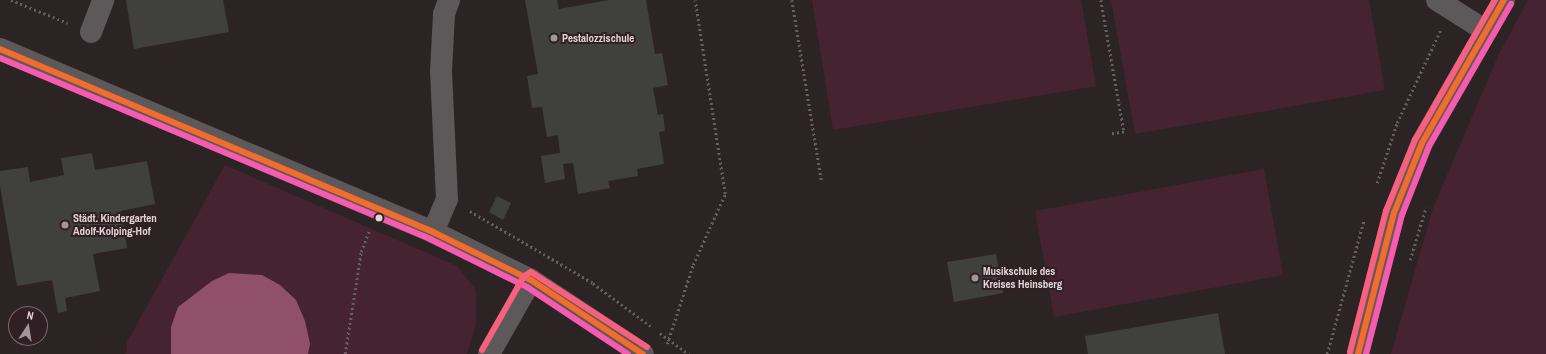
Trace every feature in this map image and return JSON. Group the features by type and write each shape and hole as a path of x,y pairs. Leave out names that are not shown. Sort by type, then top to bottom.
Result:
{"main road":[{"path":"1358,354 1394,213 1422,143 1504,0"}],"street":[{"path":"91,32 103,0"},
{"path":"433,232 447,199 441,71 444,14 449,0"},
{"path":"1437,0 1486,32"},
{"path":"0,49 433,232 530,280 653,352"},
{"path":"489,354 530,280"}],"path":[{"path":"11,0 91,32"},
{"path":"653,352 669,340 693,265 725,194 696,0"},
{"path":"792,0 822,183"},
{"path":"1101,0 1124,132 1110,134"},
{"path":"1409,265 1428,200"},
{"path":"344,354 361,252 377,209"}],"shaded area":[{"path":"812,0 1081,0 1096,86 833,130"},
{"path":"1111,0 1369,0 1385,90 1135,134"},
{"path":"1528,0 1546,0 1546,354 1391,354 1433,208 1499,54"},
{"path":"225,165 457,266 476,290 476,325 467,354 126,354 127,342"},
{"path":"1264,169 1283,275 1054,317 1035,211"},
{"path":"229,273 262,275 280,285 296,300 305,321 310,344 308,354 171,354 171,327 178,307 212,281"}],"building":[{"path":"126,0 223,0 229,32 134,49"},
{"path":"525,0 557,0 559,9 609,0 646,0 655,54 662,53 668,85 653,88 658,115 663,114 665,131 659,132 664,164 637,169 638,176 608,181 610,188 578,194 573,163 563,164 565,179 545,183 541,156 560,153 558,135 547,137 542,107 532,108 527,76 538,74"},
{"name":"Städt. Kindergarten Adolf-Kolping-Hof","path":"92,153 95,170 147,161 155,204 121,211 127,248 93,254 100,291 65,298 67,311 58,313 52,280 17,286 0,186 0,171 28,167 30,182 64,175 61,158"},
{"path":"497,196 511,203 503,220 489,212"},
{"name":"Musikschule des Kreises Heinsberg","path":"996,254 1003,293 954,302 947,262"},
{"path":"1218,313 1225,354 1088,354 1085,336"}],"transit line":[{"path":"1350,352 1386,211 1415,140 1495,0"},
{"path":"1358,354 1394,213 1422,143 1504,0"},
{"path":"1366,354 1402,215 1429,146 1511,4"},
{"path":"0,49 433,232 531,280 643,354"},
{"path":"0,58 430,239 527,287 628,354"},
{"path":"482,350 524,276 531,272 647,347"}],"place":[{"name":"Pestalozzischule","path":"554,38"},
{"name":"Städt. Kindergarten Adolf-Kolping-Hof","path":"65,225"},
{"name":"Musikschule des Kreises Heinsberg","path":"975,278"}]}
